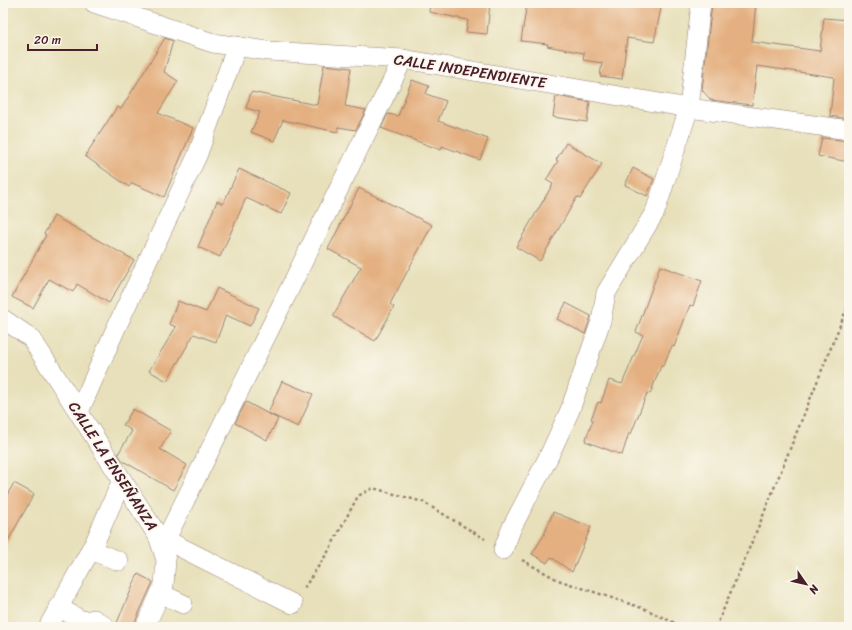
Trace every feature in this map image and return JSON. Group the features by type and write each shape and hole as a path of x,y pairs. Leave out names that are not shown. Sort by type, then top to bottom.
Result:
{"street":[{"name":"CALLE INDEPENDIENTE","path":"94,3 213,43 268,50 403,59 690,108 849,130"},
{"path":"503,550 512,527 548,458 570,410 601,321 606,293 655,212 690,108 701,3"},
{"path":"79,412 116,328 197,156 237,46"},
{"path":"146,627 164,585 166,560 161,538 403,59"},
{"name":"CALLE LA ENSEÑANZA","path":"3,319 31,338 161,538 293,604"},
{"path":"48,627 95,542 122,480"},
{"path":"90,550 119,561"},
{"path":"160,593 183,604"},
{"path":"58,607 83,621 94,619 106,627"}],"path":[{"path":"716,627 849,303"},
{"path":"293,604 328,552 358,496 373,488 423,502 503,550 558,580 645,609 683,627"}],"building":[{"path":"430,3 490,3 487,34 466,32 468,20 429,12"},
{"path":"527,3 662,3 654,42 627,38 622,79 600,76 602,63 583,60 584,53 547,46 548,44 521,41"},
{"path":"712,3 756,3 752,42 820,51 824,18 849,20 849,119 830,116 834,77 757,66 752,105 711,100 702,90"},
{"path":"165,38 173,41 164,72 178,81 158,113 193,128 164,197 132,183 129,187 85,156 117,107 121,109"},
{"path":"324,65 351,68 345,106 366,110 356,130 338,127 337,132 283,120 274,141 251,132 260,112 246,108 251,92 317,105"},
{"path":"412,80 429,86 426,94 446,101 438,121 488,139 480,160 442,146 441,150 381,128 388,114 398,116"},
{"path":"556,96 590,102 587,122 553,117"},
{"path":"822,138 849,141 849,162 818,156"},
{"path":"566,143 602,164 580,199 577,197 540,261 516,247 553,184 546,180 558,161 556,160"},
{"path":"633,168 654,179 647,196 625,185"},
{"path":"239,169 291,193 281,214 246,198 220,257 198,247 217,201 223,204"},
{"path":"359,188 432,225 390,304 394,307 375,341 333,316 361,267 328,249"},
{"path":"54,216 134,260 109,303 77,284 73,292 49,279 33,308 12,297 46,235 44,234"},
{"path":"660,266 702,281 693,306 690,305 674,347 672,346 663,366 661,366 650,394 647,393 631,434 629,433 622,455 585,441 593,420 591,419 598,402 601,403 609,380 622,384 643,335 636,332"},
{"path":"217,288 259,308 250,326 226,315 216,342 194,334 167,381 149,371 176,327 169,324 178,301 206,312"},
{"path":"566,303 591,316 585,334 557,319"},
{"path":"282,381 313,394 298,427 268,413"},
{"path":"246,402 278,419 267,440 235,423"},
{"path":"133,409 171,431 160,449 187,465 173,490 123,461 118,454 132,431 123,425"},
{"path":"14,483 34,494 3,550 3,502"},
{"path":"553,512 591,527 572,572 551,557 547,563 532,554 544,535"},
{"path":"138,574 153,582 134,627 117,627 116,625"}]}
